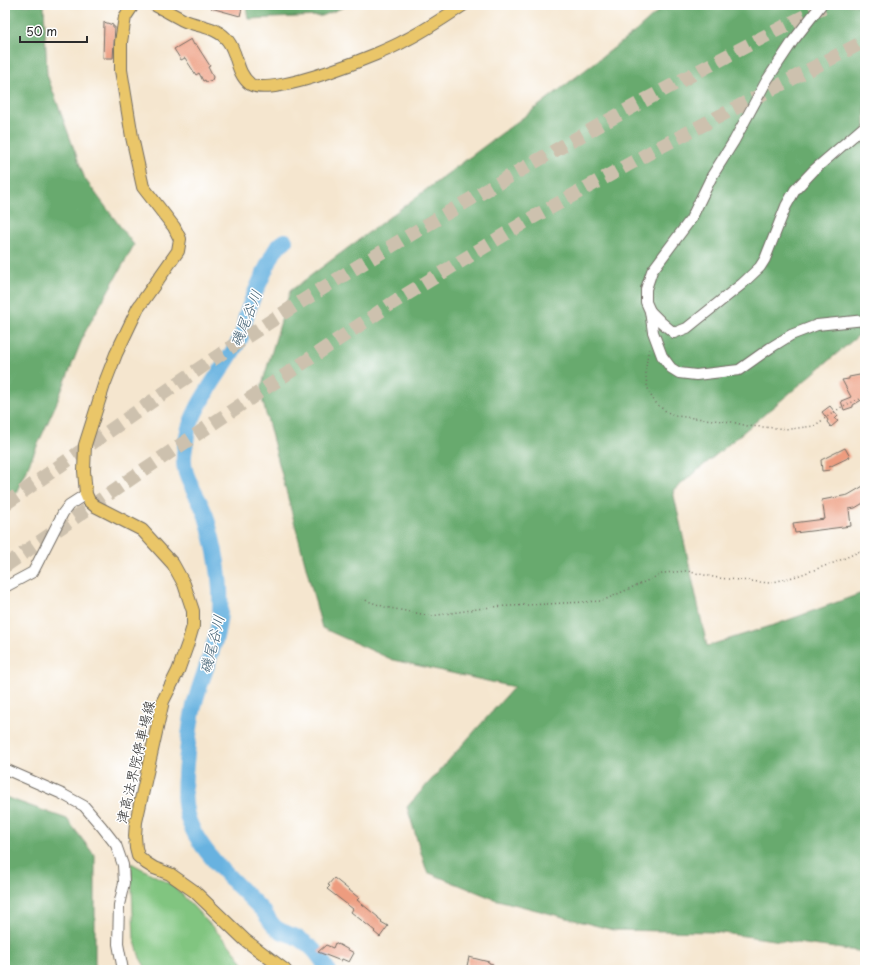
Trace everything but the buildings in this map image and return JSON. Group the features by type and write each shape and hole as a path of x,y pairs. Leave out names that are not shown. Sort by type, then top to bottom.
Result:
{"main road":[{"path":"86,494 84,471 85,446 104,385 116,354 138,308 178,251 180,239 174,227 144,187 132,137 121,70 121,42 125,17 133,5"},
{"path":"155,5 185,21 218,31 229,42 241,73 251,85 263,87 279,85 317,76 369,57 406,41 463,5"},
{"name":"津高法界院停車場線","path":"86,494 89,501 95,506 142,530 173,564 184,584 192,611 193,626 188,643 178,671 163,701 136,822 135,836 138,856 146,863 154,868 170,874 194,891 245,940 284,970"}],"street":[{"path":"821,5 793,41 767,80 734,141 712,176 691,219 652,271 646,288 646,302 650,311 653,332 662,356 671,368 679,373 696,375 739,370 770,348 792,335 817,325 865,320"},
{"path":"650,311 674,333 687,328 742,284 760,267 765,259 786,206 796,190 814,170 865,126"},
{"path":"5,587 33,572 63,512 69,505 86,494"},
{"path":"5,769 62,794 84,806 116,845 123,865 124,883 120,905 118,944 123,970"}],"path":[{"path":"653,332 647,356 645,375 648,393 656,404 668,413 676,416 790,430 814,426 843,406 865,397"},
{"path":"362,599 385,607 431,616 491,607 602,601 664,573 686,571 734,580 770,583 797,576 836,562 865,549"}],"green space":[{"path":"5,5 44,5 47,75 85,179 134,245 85,332 57,402 10,506 5,510"},
{"path":"246,5 349,5 322,16 248,19"},
{"path":"665,5 865,5 865,330 673,491 707,646 777,624 865,592 865,952 714,932 613,930 494,899 427,872 407,807 514,687 393,660 322,628 260,391 290,291 529,113 636,31"},
{"path":"5,797 67,819 95,856 95,970 5,970"},
{"path":"131,863 174,886 235,951 247,970 147,970 140,958 134,938"}],"waterway":[{"name":"磯尾谷川","path":"285,241 278,246 273,254 259,283 246,316 241,337 200,404 189,428 187,438 184,467 206,516 215,551 220,588 220,612 216,636 192,714 184,787 188,820 204,848 232,880 261,909 276,928 300,939 310,946 328,970"}],"tunnel":[{"path":"5,504 217,356 299,303 428,224 592,129 732,53 827,5"},
{"path":"5,566 145,469 394,302 530,219 660,147 865,41"}]}
